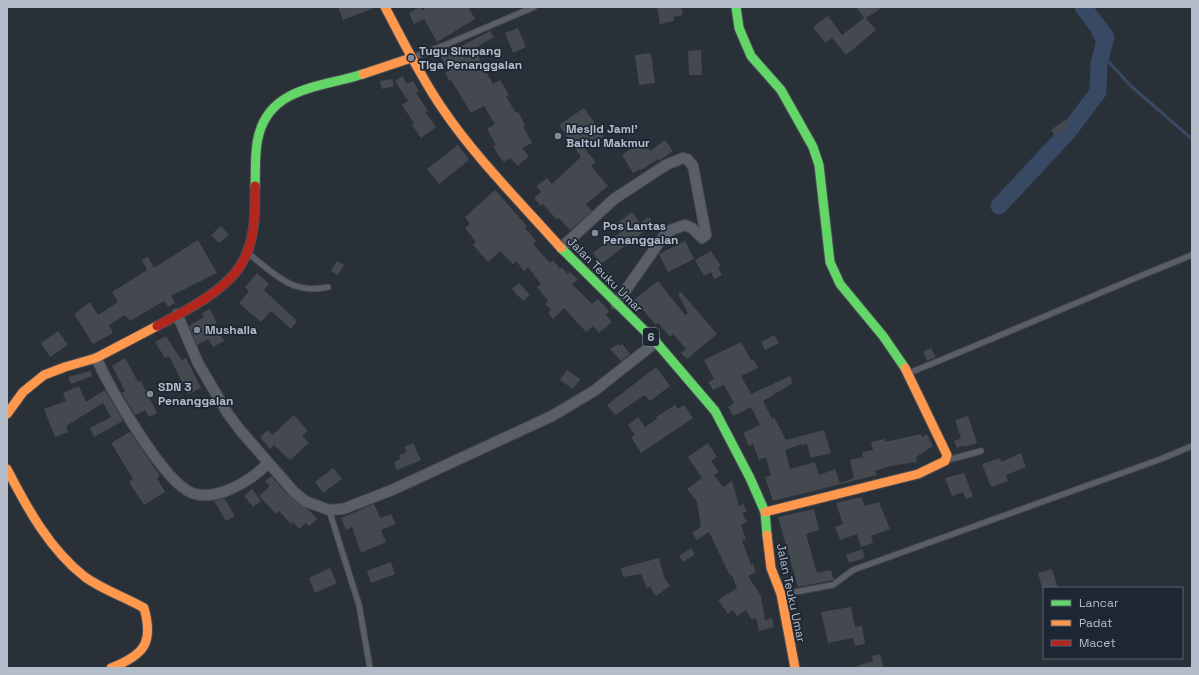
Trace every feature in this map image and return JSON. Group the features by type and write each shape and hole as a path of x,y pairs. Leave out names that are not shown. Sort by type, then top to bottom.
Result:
{"main road":[{"name":"Jalan Teuku Umar","path":"385,7 411,58 442,109 485,164 562,248 616,304 656,342 715,411 750,478 765,512 771,568 781,594 795,668"},
{"path":"736,7 739,28 751,56 781,90 813,146 819,165 830,262 840,284 876,326 908,373 947,455 945,460 918,474 765,512"},
{"path":"7,414 15,401 34,381 59,368 96,358 178,314 228,280 240,268 248,253 255,218 258,135 264,118 270,108 278,101 300,91 356,76 411,58"},
{"path":"7,469 35,518 69,565 102,588 144,608 148,621 148,638 142,651 130,661 111,668"}],"street":[{"path":"562,248 597,216 605,206 623,192 672,162 683,158 690,161 693,166 706,235 702,238 692,228 685,225 671,230 656,247 616,304"},
{"path":"178,314 198,363 215,393 240,430 294,492 305,501 329,510 343,509 392,490 552,416 594,391 656,342"},
{"path":"96,358 113,393 163,467 184,488 192,493 212,494 246,482 257,475 268,463"}],"lane":[{"path":"411,58 445,46 534,7"},
{"path":"248,253 290,285 311,290 328,288"},
{"path":"908,373 1119,284 1192,255"},
{"path":"781,594 833,585 852,570 1161,459 1192,446"},
{"path":"945,460 981,451"},
{"path":"329,510 359,605 370,668"}],"building":[{"path":"338,7 374,7 374,8 343,20"},
{"path":"420,7 422,10 427,7 468,7 475,19 437,42 424,19 414,24 409,13"},
{"path":"657,7 681,7 683,15 673,17 674,21 660,24"},
{"path":"856,7 883,7 866,18 876,30 846,55 832,38 825,43 813,27 828,16 842,35 864,18"},
{"path":"518,28 526,47 513,53 505,33"},
{"path":"490,31 494,37 475,48 482,65 493,84 500,80 509,95 506,96 516,113 518,112 525,125 523,126 532,143 522,148 529,156 518,166 510,158 504,162 498,155 493,146 496,145 487,129 495,124 484,106 471,113 451,80 449,81 445,72 448,71 441,57"},
{"path":"701,50 702,75 689,75 688,51"},
{"path":"651,53 655,83 639,85 635,55"},
{"path":"402,76 407,84 413,81 419,91 416,93 428,111 425,112 436,127 421,138 412,125 414,123 402,105 408,101 395,81"},
{"path":"392,79 394,86 382,89 380,81"},
{"path":"584,108 604,136 585,149 596,162 591,166 608,186 586,204 592,211 570,230 559,218 557,220 543,204 541,206 534,198 541,192 536,186 547,178 552,184 581,157 559,125"},
{"path":"1065,120 1069,126 1055,136 1051,130"},
{"path":"643,140 650,151 665,140 673,151 659,161 658,159 641,170 640,169 633,173 622,155"},
{"path":"458,145 469,160 439,184 427,169"},
{"path":"495,190 527,226 525,228 536,241 533,244 550,263 553,260 560,269 562,267 567,274 570,272 578,280 572,284 592,304 598,299 609,311 606,315 612,322 599,333 593,326 586,332 564,308 553,319 548,313 551,310 545,304 548,301 537,287 541,284 528,267 524,271 516,261 513,264 500,251 488,262 473,245 476,242 465,228 470,224 465,217"},
{"path":"632,212 640,223 649,217 654,224 601,264 593,253 621,232 616,224"},
{"path":"221,226 229,235 219,243 211,235"},
{"path":"198,240 217,273 171,296 175,303 168,307 164,301 130,321 125,315 109,325 113,333 93,344 74,314 90,302 98,315 118,302 112,292 147,270 142,260 148,257 154,268"},
{"path":"685,241 694,259 668,272 659,254"},
{"path":"711,251 721,266 718,268 722,275 714,279 711,272 704,276 695,260"},
{"path":"337,261 344,265 338,275 331,271"},
{"path":"257,273 269,284 264,290 297,321 291,329 271,311 261,322 239,303 249,291 245,287"},
{"path":"658,281 685,315 688,313 678,294 681,292 717,334 687,359 681,353 686,349 673,334 670,337 658,323 656,325 634,300"},
{"path":"519,283 530,295 523,301 512,289"},
{"path":"210,309 217,323 214,325 224,341 213,347 208,339 197,345 189,326 204,317 202,313"},
{"path":"58,331 68,345 50,357 41,343"},
{"path":"774,335 779,343 765,350 761,342"},
{"path":"166,336 182,361 186,358 201,388 188,394 169,356 165,358 155,342"},
{"path":"741,342 751,360 753,359 758,368 741,376 751,394 790,376 793,383 763,401 772,419 774,417 786,440 824,430 831,453 811,458 807,444 802,446 802,444 785,450 790,469 815,462 819,475 835,469 840,483 854,478 850,460 863,457 862,452 873,450 871,442 885,439 885,442 921,434 922,437 927,434 933,446 916,457 917,462 890,466 875,471 877,475 773,501 765,477 771,476 766,457 759,460 753,444 749,446 743,433 760,425 751,407 733,416 728,407 734,403 724,385 713,390 708,382 714,379 704,360"},
{"path":"618,344 620,346 622,344 630,354 621,361 610,349"},
{"path":"931,348 936,357 927,361 923,352"},
{"path":"125,358 138,382 141,381 157,413 149,417 145,410 135,415 122,393 125,391 112,366"},
{"path":"656,367 670,386 650,401 645,395 615,415 607,405"},
{"path":"567,370 580,379 573,389 560,380"},
{"path":"90,371 92,376 71,384 68,377"},
{"path":"79,386 86,402 105,390 123,421 94,437 90,428 111,417 103,403 66,426 68,432 55,437 44,409 66,401 63,393"},
{"path":"675,405 678,409 684,405 693,418 641,453 631,437 635,435 628,425 638,417 645,427 657,419 656,417"},
{"path":"294,415 308,431 302,436 309,443 290,460 274,445 270,449 260,437 268,430 272,435"},
{"path":"968,416 977,443 965,447 964,445 957,448 954,441 961,438 955,420"},
{"path":"130,432 160,476 157,478 165,492 144,505 129,482 133,479 111,443"},
{"path":"413,443 421,460 397,470 394,462 400,459 399,455 407,452 404,447"},
{"path":"708,443 717,457 711,461 719,472 714,475 723,487 732,481 739,506 743,504 747,511 742,513 747,522 741,525 746,539 742,541 751,565 753,564 756,572 748,576 761,596 765,620 772,618 774,627 759,631 756,618 752,620 746,610 737,616 733,610 728,614 718,600 737,588 732,575 730,576 709,532 697,540 692,533 701,527 697,502 687,489 702,478 688,457"},
{"path":"1021,453 1026,467 1006,475 1008,481 991,487 982,464 1000,458 1001,462"},
{"path":"333,468 342,479 323,493 315,482"},
{"path":"964,473 973,496 966,499 963,492 952,496 945,478"},
{"path":"271,476 290,497 308,509 317,519 309,526 306,523 299,529 293,522 291,524 279,511 276,514 259,496 270,486 265,481"},
{"path":"252,489 261,501 253,507 244,496"},
{"path":"861,497 865,506 879,502 890,529 871,536 873,543 861,547 857,534 840,540 835,527 843,524 836,503"},
{"path":"224,498 235,516 226,521 214,501"},
{"path":"374,504 380,518 391,514 396,524 381,530 386,542 361,553 352,527 346,530 341,518"},
{"path":"814,509 819,530 806,534 817,573 831,570 834,580 798,587 778,517"},
{"path":"691,548 695,554 683,562 679,556"},
{"path":"862,549 865,558 849,563 846,555"},
{"path":"659,558 664,577 670,586 656,596 650,587 647,588 641,574 623,577 621,568"},
{"path":"391,562 395,574 371,583 367,571"},
{"path":"330,568 337,583 315,593 309,578"},
{"path":"1052,569 1058,587 1042,588 1038,573"},
{"path":"851,607 855,627 862,626 865,644 855,646 853,638 828,643 821,612"},
{"path":"880,654 884,668 858,668 857,666 873,661 872,656"}],"waterway":[{"path":"1080,7 1106,59 1131,86 1192,139"},
{"path":"999,206 1068,132 1098,92 1099,63 1106,37 1083,7"}],"traffic: fast":[{"path":"736,7 739,28 751,56 781,90 813,147 819,165 830,262 840,284 883,336 905,368"},
{"path":"255,186 257,140 266,118 275,106 287,97 301,91 363,74"},
{"path":"561,248 656,342 715,411 750,478 765,512 767,535"}],"traffic: slow":[{"path":"385,7 426,84 455,126 499,180 561,248"},
{"path":"363,74 411,58"},
{"path":"7,414 23,392 44,375 96,358 157,326"},
{"path":"765,512 918,474 945,461 947,455 905,368"},
{"path":"7,469 40,528 72,566 92,582 144,608 148,630 147,639 144,646 139,653 111,668"},
{"path":"767,535 771,568 781,594 795,668"}],"traffic: jam":[{"path":"157,326 205,299 236,272 247,252 253,233 255,186"}],"place":[{"name":"Tugu Simpang Tiga Penanggalan","path":"411,58"},
{"name":"Mesjid Jami' Baitul Makmur","path":"558,136"},
{"name":"Pos Lantas Penanggalan","path":"595,233"},
{"name":"Mushalla","path":"197,330"},
{"name":"SDN 3 Penanggalan","path":"150,394"}]}
